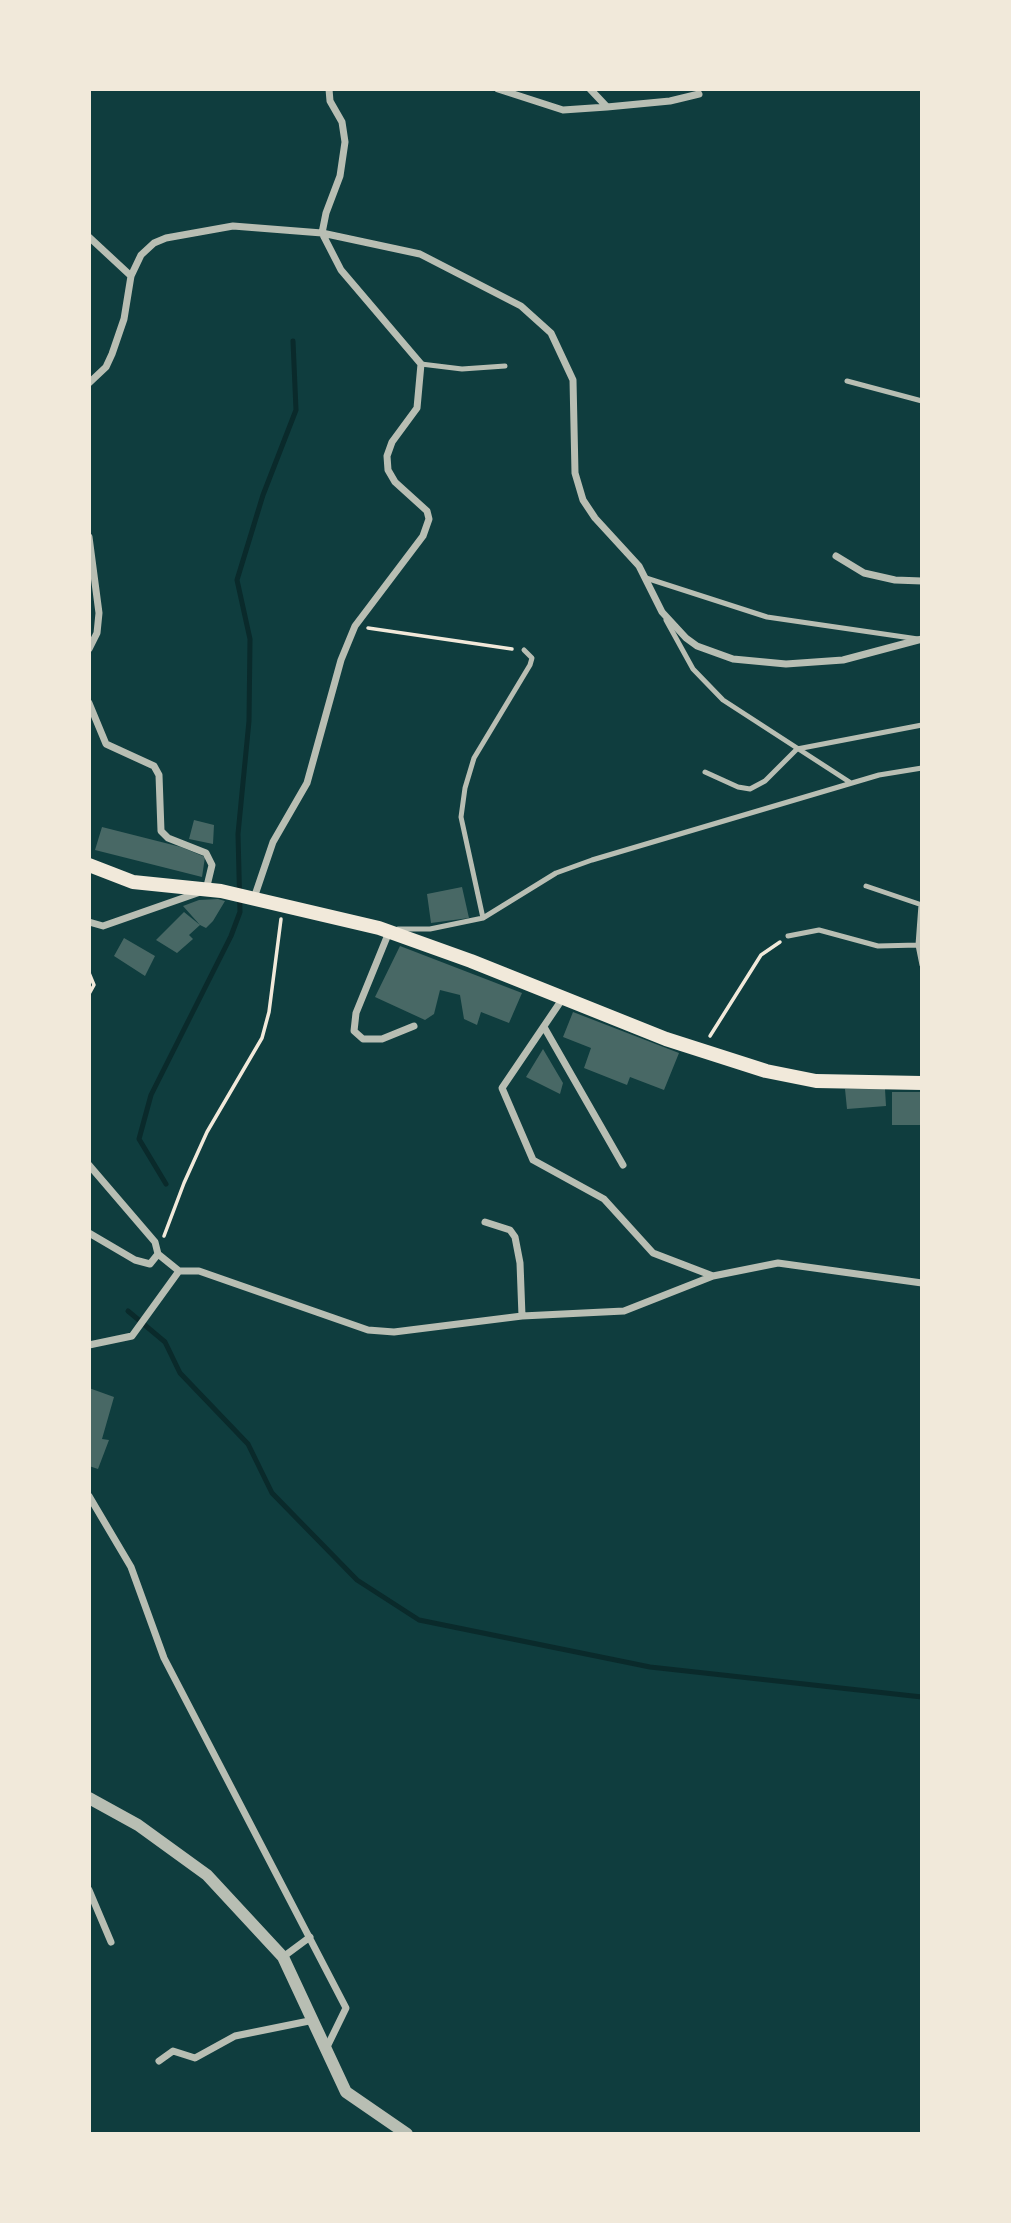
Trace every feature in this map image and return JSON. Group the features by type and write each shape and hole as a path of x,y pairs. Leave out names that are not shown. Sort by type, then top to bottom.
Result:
{"main road":[{"path":"89,865 133,882 213,890 283,904 384,930 766,1071 816,1081 922,1083"}],"street":[{"path":"248,897 273,842 307,783 341,660 355,626 428,528 427,511 395,482 388,470 387,456 392,442 417,408 421,364 341,270 322,233 326,213 340,176 345,142 342,122 330,101 329,89"},
{"path":"498,89 563,110 670,101 699,94"},
{"path":"590,89 607,107"},
{"path":"89,383 106,367 112,354 124,319 131,276 141,255 153,243 180,234 233,226 322,233 420,254 489,287 538,319 560,349 573,380 575,474 583,499 594,518 630,555 646,578 662,612 697,646 733,659 813,664 870,654 922,639"},
{"path":"89,237 131,276"},
{"path":"89,537 97,633 89,649"},
{"path":"836,556 864,573 895,580 922,581"},
{"path":"89,703 106,744 153,766 162,790 162,831 168,838 206,853 212,864 213,890 103,926 89,922"},
{"path":"384,930 356,1013 354,1031 363,1038 382,1038 414,1026"},
{"path":"563,998 502,1088 533,1160 604,1199 653,1252 713,1276"},
{"path":"544,1027 623,1165"},
{"path":"89,1165 155,1242 158,1254 179,1271 199,1271 368,1330 394,1332 522,1316 624,1311 713,1276 778,1263 922,1283"},
{"path":"485,1222 510,1230 519,1247 522,1316"},
{"path":"89,1233 135,1260 150,1264 158,1254"},
{"path":"89,1345 132,1336 179,1271"},
{"path":"89,1496 131,1567 164,1658 346,2008 327,2047"},
{"path":"89,1798 138,1825 207,1875 283,1957 346,2092 407,2134"},
{"path":"89,1890 111,1942"},
{"path":"283,1957 310,1937"},
{"path":"159,2061 173,2051 195,2058 235,2036 314,2020"}],"lane":[{"path":"421,364 462,369 505,366"},
{"path":"847,381 922,401"},
{"path":"646,578 767,617 922,639"},
{"path":"662,612 693,670 706,685 742,714 851,783"},
{"path":"483,918 461,817 465,788 474,758 530,666 532,658 524,650"},
{"path":"705,772 737,787 750,789 765,781 797,749 922,725"},
{"path":"384,930 430,929 483,918 556,873 593,860 851,783 922,768"},
{"path":"866,886 921,905 918,945 922,965"},
{"path":"788,936 819,930 878,946 918,945"}],"path":[{"path":"355,626 524,650"},
{"path":"158,1254 184,1183 207,1132 262,1038 269,1012 283,904"},
{"path":"702,1049 761,955 788,936"},
{"path":"89,973 94,985 89,994"}],"building":[{"path":"194,820 214,825 213,844 189,839"},
{"path":"102,827 181,847 205,857 202,877 95,850"},
{"path":"462,887 469,918 431,923 427,894"},
{"path":"199,900 225,901 206,928 183,906"},
{"path":"184,912 200,925 189,935 193,939 177,953 156,940"},
{"path":"124,938 155,956 145,976 114,956"},
{"path":"400,946 522,993 509,1023 481,1012 477,1025 464,1019 460,995 440,990 434,1014 425,1020 375,997"},
{"path":"573,1012 679,1053 664,1090 630,1077 627,1085 584,1068 591,1048 563,1037"},
{"path":"543,1049 563,1083 560,1094 526,1077"},
{"path":"845,1089 885,1089 886,1106 847,1109"},
{"path":"892,1092 922,1092 922,1125 892,1125"},
{"path":"89,1388 114,1397 102,1439 109,1440 98,1469 89,1466"}],"waterway":[{"path":"166,1184 139,1139 151,1095 231,936 240,912 238,834 249,721 250,639 237,580 263,495 296,410 293,341"},
{"path":"128,1311 165,1342 180,1373 248,1444 272,1493 357,1580 419,1620 650,1667 922,1697"}]}
